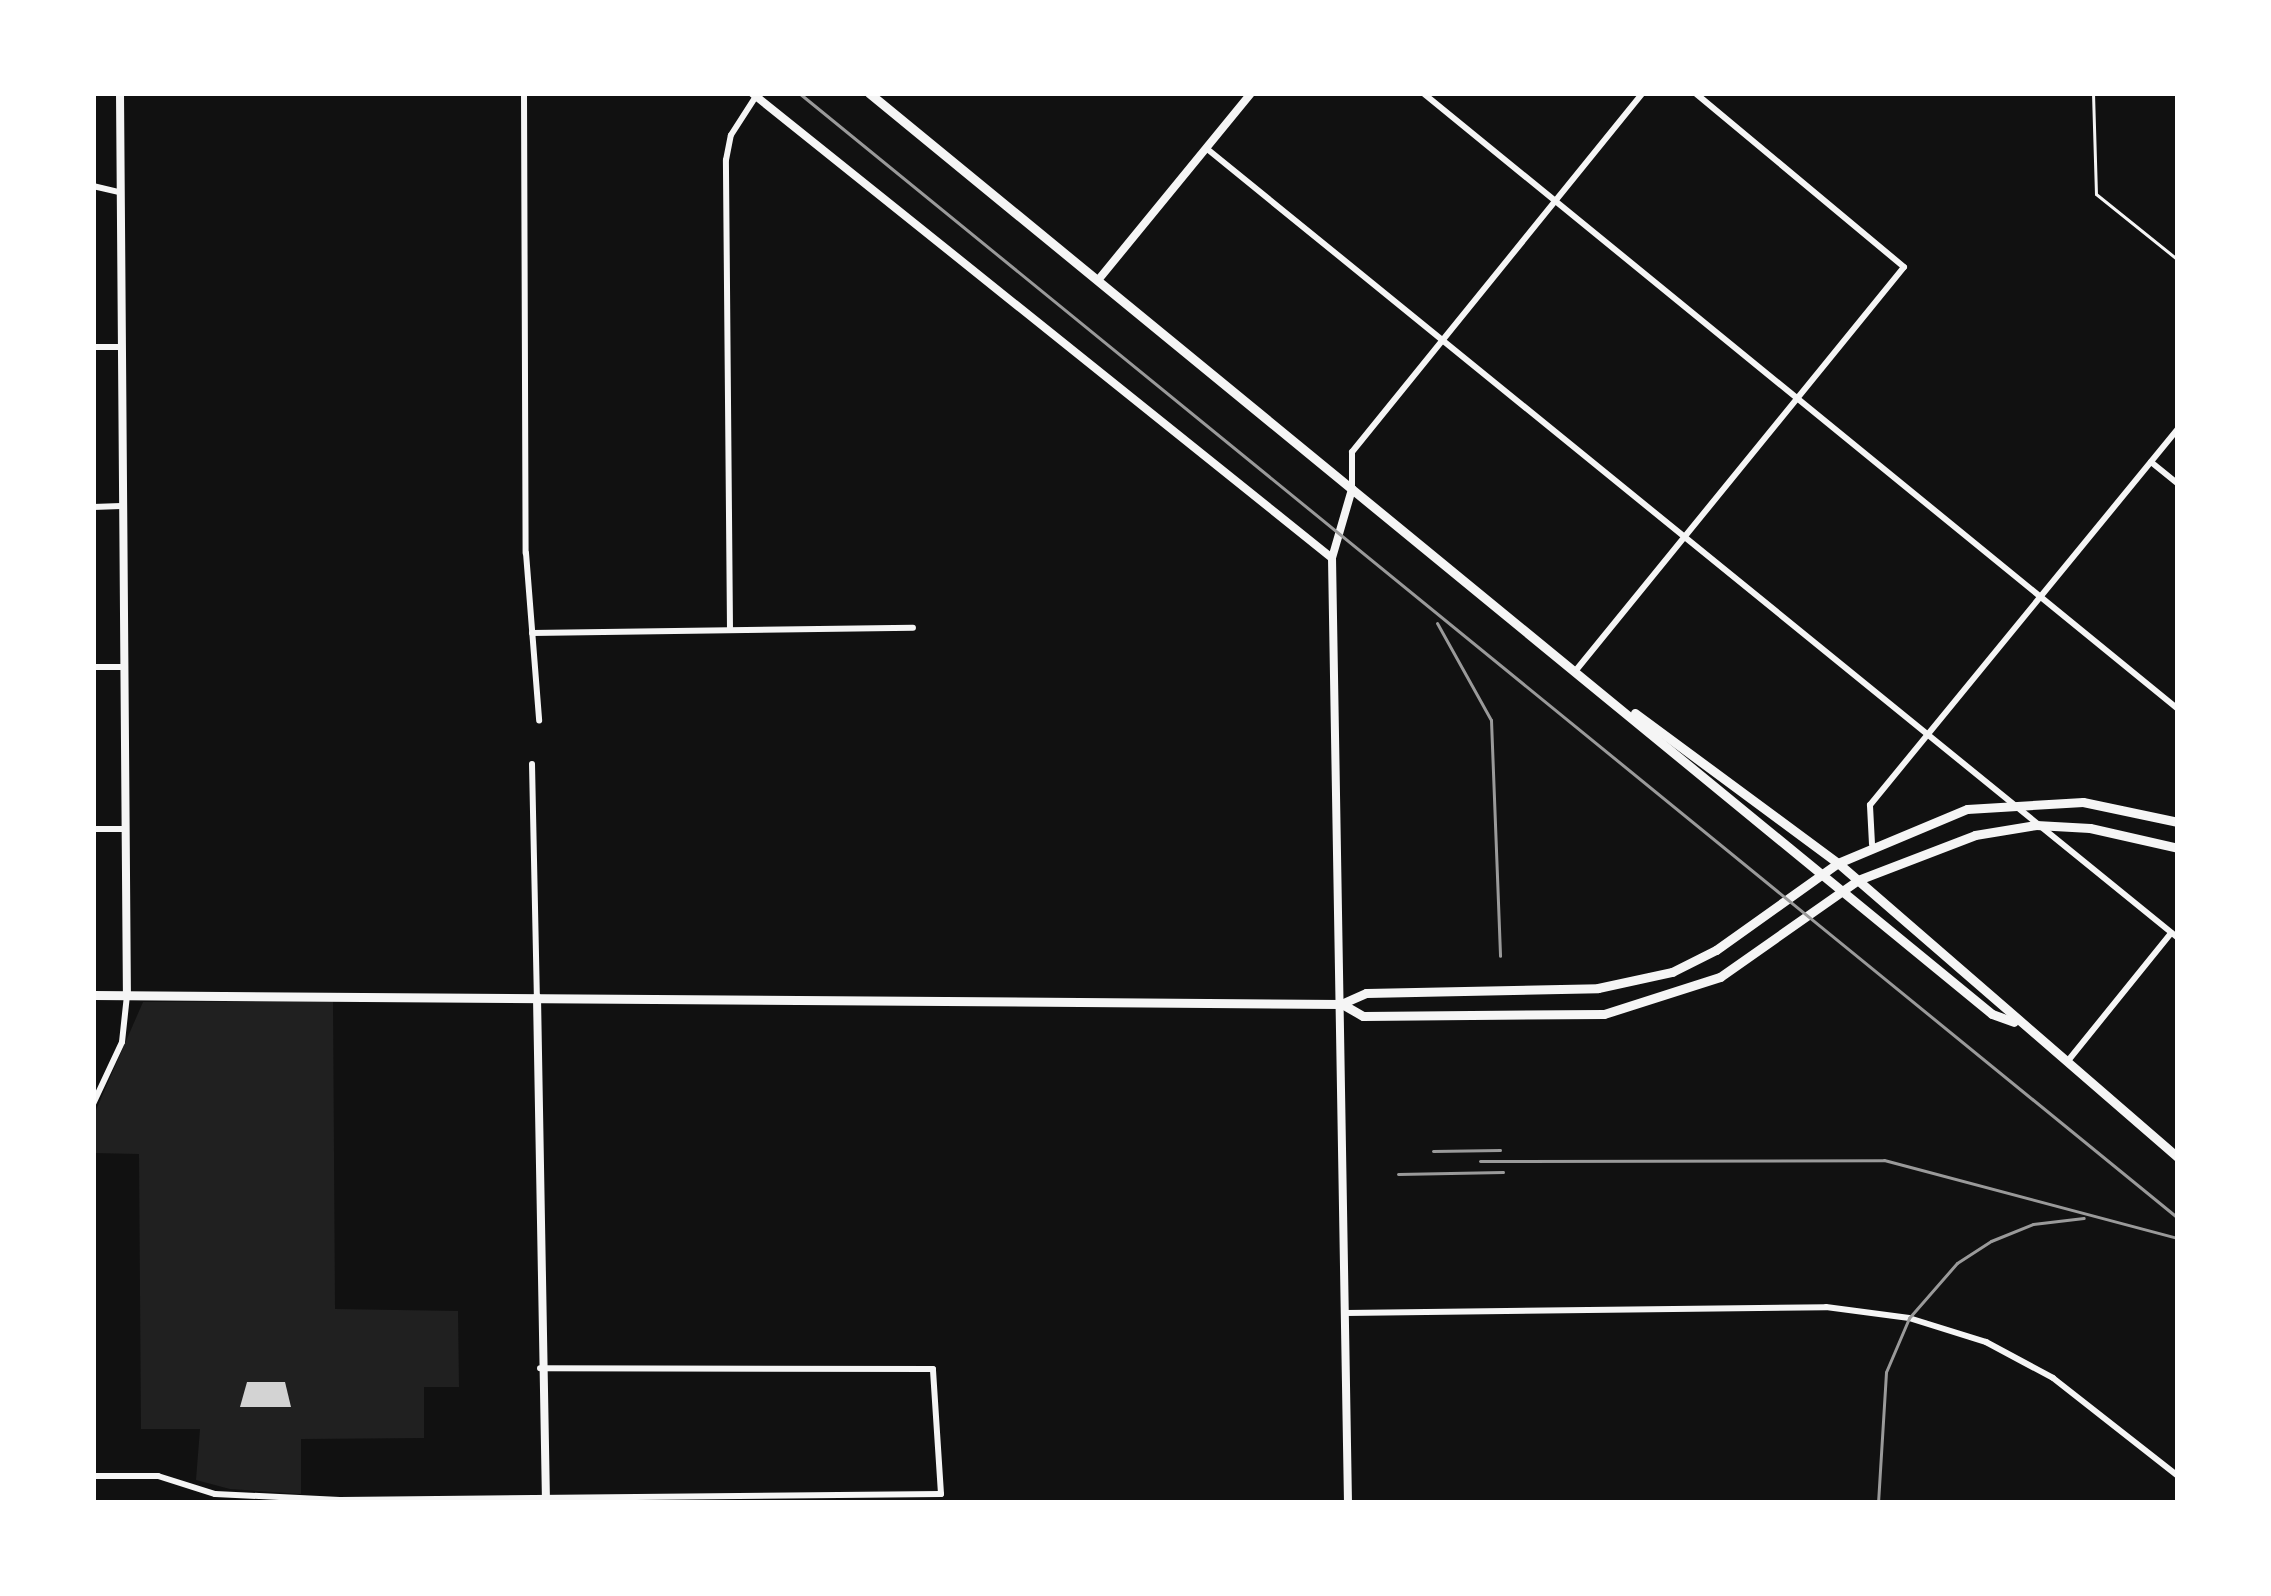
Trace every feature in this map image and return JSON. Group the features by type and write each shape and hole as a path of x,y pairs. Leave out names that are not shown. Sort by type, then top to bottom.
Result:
{"main road":[{"path":"869,93 1625,708 1697,774 1952,981 2014,1022"},
{"path":"1625,708 1707,762 1838,863 1962,969 2014,1022 2178,1158"},
{"path":"1697,774 1707,762"},
{"path":"93,994 1342,1004 1366,993 1598,988 1672,972 1716,950 1872,844 1967,809 2083,802 2174,821 2164,844"},
{"path":"1342,1004 1363,1016 1581,1018 1685,992 1746,963 1858,880 1975,835 2036,825 2178,848"},
{"path":"1952,981 1962,969"},
{"path":"1510,992 1510,1018"}],"street":[{"path":"93,1104 122,1042 127,995 122,829 120,93"},
{"path":"524,93 532,633 539,720"},
{"path":"1099,279 1251,93"},
{"path":"1423,93 2178,710"},
{"path":"1348,1503 1332,558 1352,486 1352,452 1643,93"},
{"path":"1577,669 1904,267 1695,93"},
{"path":"730,631 727,160 731,135 754,95 1332,558"},
{"path":"1206,148 2175,935 2065,1065"},
{"path":"93,186 121,192"},
{"path":"93,347 121,347"},
{"path":"1872,844 1870,805 2178,429"},
{"path":"2151,462 2178,484"},
{"path":"93,507 122,506"},
{"path":"532,633 913,628"},
{"path":"93,667 122,667"},
{"path":"532,764 546,1500"},
{"path":"93,829 122,829"},
{"path":"1346,1313 1826,1307 1909,1318 1986,1342 2053,1378 2178,1476"},
{"path":"93,1476 158,1476 216,1498 546,1500 941,1494 933,1369 540,1368"}],"lane":[{"path":"2093,93 2096,194 2178,260"}],"shaded area":[{"path":"333,1001 335,1309 458,1311 459,1387 424,1387 424,1438 301,1439 301,1494 230,1489 196,1480 200,1429 141,1429 139,1154 93,1153 93,1117 143,1002"}],"building":[{"path":"247,1382 285,1382 291,1407 240,1407"}],"railway":[{"path":"799,93 2178,1218"},
{"path":"1437,623 1491,720 1500,956"},
{"path":"1433,1151 1500,1150"},
{"path":"1480,1161 1884,1160 2178,1238"},
{"path":"1398,1174 1503,1172"},
{"path":"1878,1503 1886,1372 1909,1318 1957,1263 1991,1241 2033,1224 2084,1218"}]}
